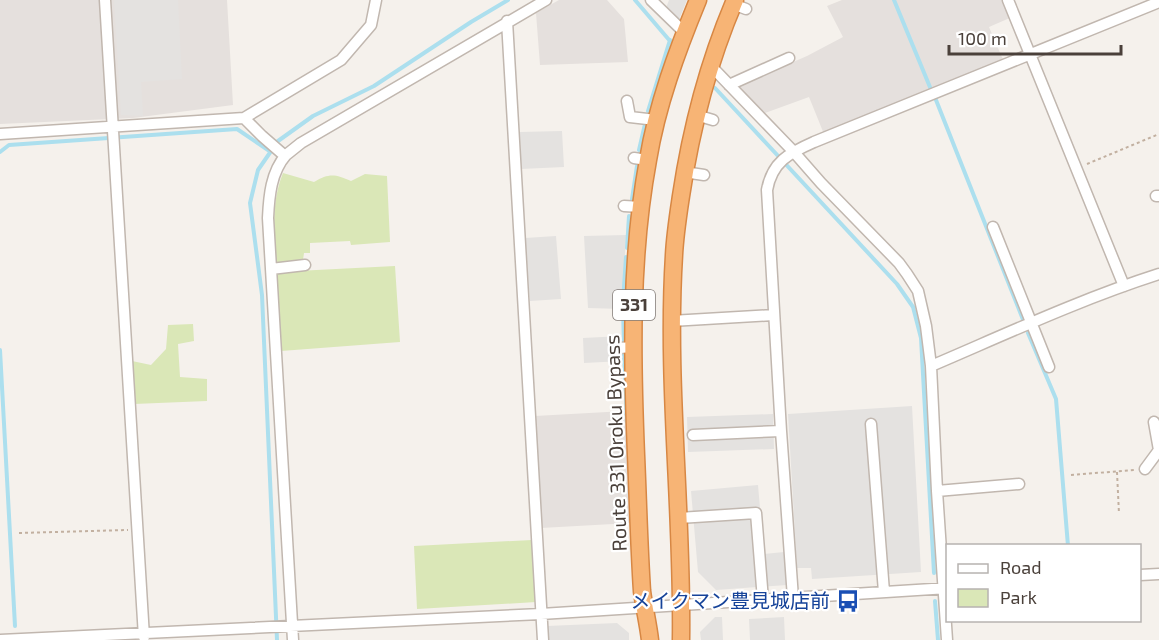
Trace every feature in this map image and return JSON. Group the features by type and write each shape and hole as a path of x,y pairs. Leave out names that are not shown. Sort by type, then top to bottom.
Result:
{"highway":[{"name":"Route 331 Oroku Bypass","path":"650,640 642,590 634,403 626,348 637,251 633,207 641,159 698,0"},
{"name":"331","path":"681,640 679,518 671,360 674,253 684,172 696,115 711,65 738,4"}],"street":[{"path":"105,0 144,637"},
{"path":"0,134 244,118 341,60 371,26 376,0"},
{"path":"293,640 267,218 269,194 275,174 285,156 301,143 546,0"},
{"path":"651,0 685,33"},
{"path":"1008,0 1124,286"},
{"path":"793,598 766,190 774,168 791,153 1159,3"},
{"path":"507,21 543,640"},
{"path":"729,85 789,58"},
{"path":"0,640 144,637 946,588 937,491 931,366 918,291 907,274 791,153 711,65"},
{"path":"627,100 630,117 656,120"},
{"path":"696,115 713,120"},
{"path":"244,118 285,156"},
{"path":"684,172 704,175"},
{"path":"993,227 1049,367"},
{"path":"270,269 305,265"},
{"path":"931,366 1032,323 1159,274"},
{"path":"671,321 773,315"},
{"path":"1145,469 1159,450 1154,422"},
{"path":"871,424 884,592"},
{"path":"693,435 781,431"},
{"path":"937,491 1019,484"},
{"path":"679,518 756,513 763,600"},
{"path":"1141,575 1159,574"},
{"path":"947,622 948,640"}],"path":[{"path":"1077,169 1159,135"},
{"path":"1071,475 1145,469"},
{"path":"1117,471 1119,514"},
{"path":"19,533 137,530"}],"shaded area":[{"path":"0,0 227,0 233,105 133,118 0,124"},
{"path":"114,0 178,0 182,79 141,82 143,116 121,115"},
{"path":"559,0 607,0 624,19 628,62 540,65 536,13"},
{"path":"669,0 687,0 678,22 666,8"},
{"path":"842,0 1005,0 1012,17 989,27 1004,62 824,134 809,97 765,113 738,86 807,56 843,37 827,6"},
{"path":"562,131 564,167 521,169 520,132"},
{"path":"626,235 622,309 588,308 584,236"},
{"path":"556,236 561,299 530,301 525,238"},
{"path":"622,336 623,361 584,363 583,338"},
{"path":"912,406 921,572 812,579 811,568 797,568 788,414"},
{"path":"625,411 631,523 541,528 535,416"},
{"path":"773,414 774,449 688,452 687,417"},
{"path":"758,485 764,554 784,552 787,585 716,590 698,572 691,491"},
{"path":"715,617 722,617 723,640 701,640 700,632"},
{"path":"784,617 785,640 750,640 749,619"},
{"path":"617,623 629,633 629,640 548,640 547,626"}],"green space":[{"path":"283,173 314,182 332,175 351,181 365,174 387,176 390,242 351,245 350,241 310,243 310,253 304,253 303,260 276,265 275,207"},
{"path":"395,266 400,342 281,351 277,272"},
{"path":"193,324 194,341 178,344 180,377 207,379 207,401 134,404 132,361 151,365 166,349 168,325"},
{"path":"532,540 536,602 417,609 414,546"}],"waterway":[{"path":"277,640 262,295 250,203 258,170 278,141 313,116 374,86 508,0"},
{"path":"635,0 670,41"},
{"path":"894,0 932,92"},
{"path":"648,111 670,40"},
{"path":"715,88 897,284 913,307 921,338 934,573"},
{"path":"936,100 1024,322"},
{"path":"639,150 645,124"},
{"path":"0,152 9,145 237,129 271,152"},
{"path":"632,199 637,166"},
{"path":"627,248 629,216"},
{"path":"623,302 626,257"},
{"path":"623,311 624,344"},
{"path":"1028,333 1056,399 1068,544"},
{"path":"0,350 15,626"},
{"path":"624,352 627,422"},
{"path":"935,601 938,640"}],"place":[{"name":"メイクマン豊見城店前","path":"848,601"}]}
